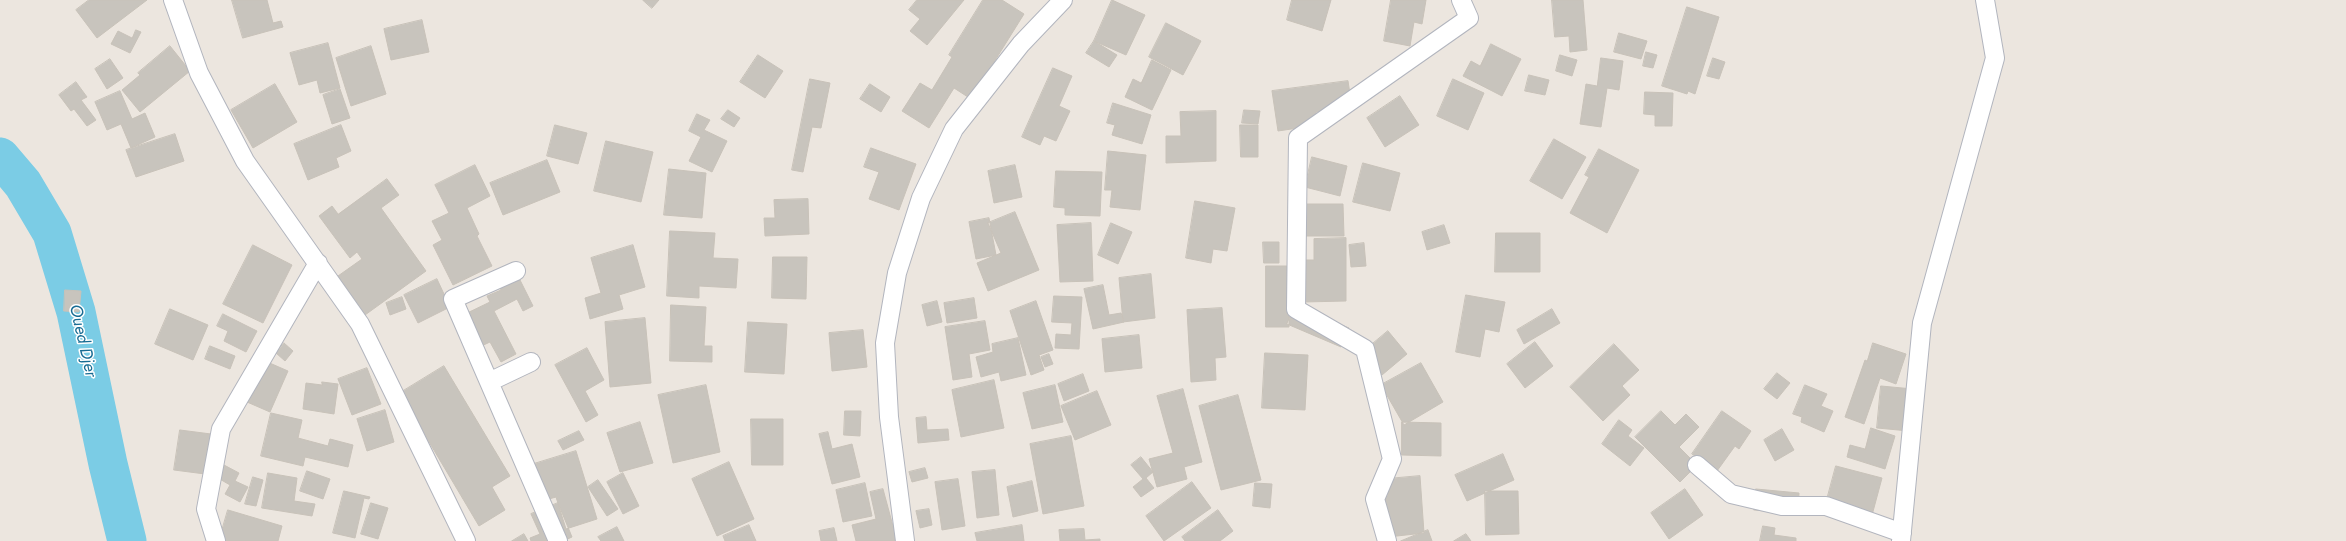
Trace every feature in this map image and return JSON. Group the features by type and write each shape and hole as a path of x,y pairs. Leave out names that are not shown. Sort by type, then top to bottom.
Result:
{"street":[{"path":"174,0 176,14 199,73 245,161 360,324 466,541"},
{"path":"906,541 888,417 885,343 897,273 920,198 954,129 1021,44 1063,0"},
{"path":"1387,541 1375,499 1392,459 1365,349 1296,310 1298,138 1469,18 1461,0"},
{"path":"1697,465 1731,494 1782,506 1826,506 1902,537 1922,323 1995,58 1984,0"},
{"path":"216,541 206,509 221,429 318,263"},
{"path":"516,271 453,300 558,541"},
{"path":"489,382 531,362"}],"building":[{"path":"89,0 147,0 97,38 76,10"},
{"path":"232,0 267,0 273,23 281,21 283,27 243,38"},
{"path":"643,0 659,0 652,8"},
{"path":"917,0 964,0 927,45 910,31 920,19 909,10"},
{"path":"983,0 1002,0 1024,14 971,99 954,88 929,128 902,111 920,83 932,90 952,57 949,55"},
{"path":"1112,0 1145,15 1126,55 1094,41"},
{"path":"1292,0 1331,0 1322,31 1287,20"},
{"path":"1391,0 1426,0 1422,24 1414,22 1410,46 1384,41"},
{"path":"1552,0 1583,0 1587,50 1570,52 1569,36 1555,37"},
{"path":"1687,7 1719,17 1695,94 1688,91 1687,94 1662,86"},
{"path":"422,20 429,52 391,60 384,29"},
{"path":"1166,23 1201,41 1183,75 1149,57"},
{"path":"136,30 141,32 130,53 111,44 118,31 132,38"},
{"path":"1619,33 1647,41 1641,59 1614,52"},
{"path":"1094,41 1117,55 1109,67 1086,53"},
{"path":"328,43 340,88 320,93 317,80 299,85 290,53"},
{"path":"1491,44 1521,59 1502,96 1463,76 1471,61 1480,66"},
{"path":"170,46 190,71 140,112 122,90 140,75 138,73"},
{"path":"371,46 386,94 351,106 336,58"},
{"path":"1646,52 1657,55 1653,68 1643,66"},
{"path":"758,55 783,71 765,98 740,82"},
{"path":"1560,55 1577,60 1572,76 1556,71"},
{"path":"1601,58 1623,61 1619,90 1607,88 1601,127 1580,124 1586,84 1597,86"},
{"path":"1713,58 1725,62 1719,79 1707,76"},
{"path":"110,59 123,78 107,89 95,69"},
{"path":"1152,60 1171,70 1152,110 1125,97 1133,79 1141,83"},
{"path":"1053,68 1072,76 1059,106 1070,111 1056,141 1044,136 1040,145 1022,137"},
{"path":"1529,75 1549,80 1545,95 1525,91"},
{"path":"810,79 830,83 821,128 812,127 803,172 792,170"},
{"path":"1453,79 1484,93 1468,130 1437,116"},
{"path":"1348,81 1352,107 1316,112 1318,125 1278,131 1272,91"},
{"path":"76,82 87,97 81,100 96,120 87,126 74,109 71,111 59,95"},
{"path":"275,84 297,122 253,148 231,110"},
{"path":"870,84 890,97 881,112 860,99"},
{"path":"340,89 350,118 332,124 323,95"},
{"path":"120,91 132,119 145,113 155,137 131,148 121,124 107,130 95,102"},
{"path":"1645,92 1673,93 1672,126 1655,126 1655,115 1644,114"},
{"path":"1400,96 1419,125 1385,147 1367,118"},
{"path":"1113,103 1151,115 1142,144 1112,135 1115,125 1107,123"},
{"path":"728,110 740,118 734,127 721,119"},
{"path":"1244,110 1260,111 1258,124 1242,123"},
{"path":"1216,111 1216,161 1166,163 1166,136 1181,136 1180,112"},
{"path":"697,114 710,120 704,130 727,141 712,172 689,161 701,137 689,131"},
{"path":"341,125 351,151 336,158 339,167 308,180 294,144"},
{"path":"555,125 587,133 578,164 547,156"},
{"path":"1240,125 1258,125 1258,157 1241,157"},
{"path":"175,134 184,161 136,177 126,150"},
{"path":"1554,139 1586,157 1562,199 1530,181"},
{"path":"606,141 653,152 641,202 594,191"},
{"path":"871,148 916,164 899,210 869,199 879,172 864,167"},
{"path":"1599,149 1639,170 1607,233 1570,213 1589,177 1585,175"},
{"path":"1108,151 1146,155 1140,210 1110,207 1112,190 1105,190"},
{"path":"1312,157 1347,166 1340,196 1305,187"},
{"path":"547,160 560,192 503,215 490,183"},
{"path":"1363,163 1400,173 1390,211 1353,202"},
{"path":"475,165 490,196 467,208 479,234 477,236 492,266 453,285 433,245 442,240 432,221 449,213 435,185"},
{"path":"1015,165 1022,197 994,203 988,171"},
{"path":"669,169 706,173 702,218 664,215"},
{"path":"1056,171 1102,172 1100,216 1065,215 1065,208 1054,207"},
{"path":"387,179 399,195 381,208 426,271 365,315 338,276 362,259 357,252 350,258 319,216 332,206 338,214"},
{"path":"808,199 809,234 765,236 764,218 775,218 774,200"},
{"path":"1195,201 1235,208 1227,251 1213,249 1211,263 1186,258"},
{"path":"1298,204 1343,204 1344,236 1298,236"},
{"path":"1015,212 1039,270 988,291 977,263 1001,253 988,223"},
{"path":"989,218 996,255 976,259 969,222"},
{"path":"1091,223 1093,281 1060,282 1057,225"},
{"path":"1111,223 1132,232 1118,264 1098,255"},
{"path":"1444,225 1450,243 1427,250 1422,232"},
{"path":"670,231 715,233 713,258 738,259 736,288 699,286 699,298 667,296"},
{"path":"1496,233 1540,233 1540,272 1495,272"},
{"path":"1346,238 1346,301 1304,302 1303,260 1314,260 1314,239"},
{"path":"1263,242 1279,242 1279,263 1264,263"},
{"path":"1364,243 1366,266 1351,267 1349,245"},
{"path":"253,245 292,265 263,323 223,304"},
{"path":"633,245 645,287 619,295 623,309 590,319 585,298 601,293 591,258"},
{"path":"773,257 807,257 806,299 772,298"},
{"path":"1266,266 1289,266 1289,327 1266,327"},
{"path":"1151,274 1155,318 1123,322 1119,278"},
{"path":"518,276 533,306 523,311 517,299 494,311 516,354 501,362 490,342 477,348 461,316 490,302 487,296 501,290 499,285"},
{"path":"437,279 450,307 418,323 404,295"},
{"path":"1103,285 1109,315 1121,313 1124,322 1093,329 1084,289"},
{"path":"65,290 81,291 79,312 64,311"},
{"path":"1466,295 1505,302 1499,332 1485,329 1480,357 1456,352"},
{"path":"1054,296 1082,297 1079,349 1055,348 1056,334 1071,335 1072,323 1052,322"},
{"path":"402,297 406,309 390,315 386,303"},
{"path":"974,298 977,318 947,323 944,303"},
{"path":"937,301 942,322 927,326 922,305"},
{"path":"1036,301 1053,350 1039,355 1044,370 1031,375 1010,311"},
{"path":"671,305 706,307 704,346 712,346 712,362 670,361"},
{"path":"1295,306 1349,328 1341,347 1287,324"},
{"path":"1222,308 1226,357 1215,358 1216,380 1191,382 1187,310"},
{"path":"170,309 208,325 193,360 155,344"},
{"path":"1552,309 1560,323 1524,344 1517,330"},
{"path":"223,314 257,331 246,352 224,341 228,331 217,326"},
{"path":"645,318 651,383 610,387 605,322"},
{"path":"985,321 990,350 969,354 972,377 953,380 945,327"},
{"path":"748,322 787,324 784,374 745,372"},
{"path":"863,330 867,367 832,371 829,333"},
{"path":"1388,331 1407,354 1382,375 1363,352"},
{"path":"1139,335 1142,368 1105,372 1102,339"},
{"path":"1018,338 1026,375 1001,381 999,372 981,377 976,357 993,352 992,344"},
{"path":"1535,342 1553,366 1525,388 1507,364"},
{"path":"284,343 293,351 285,361 276,353"},
{"path":"1873,343 1906,354 1896,384 1880,378 1864,424 1845,417 1865,360 1867,361"},
{"path":"1614,344 1639,370 1622,386 1630,395 1603,421 1570,387"},
{"path":"210,346 235,356 230,369 205,359"},
{"path":"587,348 604,380 585,391 598,415 586,422 555,365"},
{"path":"1265,353 1308,355 1305,410 1262,408"},
{"path":"1049,354 1053,364 1045,367 1041,357"},
{"path":"265,361 288,371 270,412 247,402"},
{"path":"1421,363 1443,402 1404,425 1381,385"},
{"path":"444,366 510,476 492,487 505,510 479,526 400,393"},
{"path":"367,368 381,404 352,415 338,379"},
{"path":"1777,373 1790,383 1777,399 1764,389"},
{"path":"1083,374 1089,391 1064,401 1058,384"},
{"path":"994,380 1004,428 961,437 952,390"},
{"path":"322,382 338,384 334,414 303,409 306,383 322,385"},
{"path":"706,385 720,452 673,463 658,395"},
{"path":"1055,385 1063,422 1032,429 1023,393"},
{"path":"1805,385 1827,394 1821,406 1833,411 1824,432 1801,422 1802,417 1793,414"},
{"path":"1881,386 1913,389 1909,431 1877,428"},
{"path":"1183,389 1202,462 1184,467 1187,479 1157,487 1149,459 1173,453 1157,396"},
{"path":"1097,391 1111,425 1075,440 1061,406"},
{"path":"1238,395 1261,480 1221,490 1199,406"},
{"path":"385,410 394,442 367,451 357,419"},
{"path":"845,411 861,411 860,436 844,435"},
{"path":"1661,411 1675,425 1686,414 1699,427 1679,447 1697,465 1680,482 1635,437"},
{"path":"1722,411 1751,431 1739,449 1735,446 1717,471 1692,454"},
{"path":"271,413 302,420 298,438 328,446 330,439 353,445 348,467 305,457 303,466 261,456"},
{"path":"926,417 927,430 948,429 949,440 918,443 916,418"},
{"path":"751,419 783,419 783,465 752,465"},
{"path":"1619,420 1632,430 1628,436 1644,448 1630,466 1602,444"},
{"path":"640,422 653,463 620,472 607,433"},
{"path":"1402,422 1441,423 1441,456 1402,455"},
{"path":"1871,428 1895,436 1885,469 1847,457 1850,445 1865,449"},
{"path":"1782,429 1794,450 1775,461 1764,440"},
{"path":"180,430 211,434 205,474 174,470"},
{"path":"579,431 584,440 563,450 558,441"},
{"path":"828,432 832,449 852,444 860,477 832,484 819,434"},
{"path":"1071,436 1084,506 1043,514 1030,444"},
{"path":"576,451 597,519 566,529 556,497 535,503 524,467"},
{"path":"1503,454 1514,480 1467,501 1455,475"},
{"path":"1141,457 1153,472 1146,478 1154,488 1141,497 1133,487 1143,479 1131,465"},
{"path":"729,462 754,519 717,536 692,479"},
{"path":"224,465 239,473 235,481 248,487 240,502 225,494 230,485 218,478"},
{"path":"1836,466 1882,478 1871,519 1825,507"},
{"path":"925,468 928,478 912,482 909,472"},
{"path":"995,470 999,515 977,518 972,472"},
{"path":"307,471 330,479 323,499 300,491"},
{"path":"268,473 297,478 294,501 315,504 312,516 262,508"},
{"path":"623,473 639,506 623,514 607,482"},
{"path":"1420,476 1424,533 1388,537 1385,496 1388,496 1387,479"},
{"path":"253,477 263,480 256,506 245,504"},
{"path":"958,479 965,526 942,530 935,482"},
{"path":"598,480 618,509 607,516 588,487"},
{"path":"1032,481 1038,511 1013,517 1007,487"},
{"path":"1192,482 1211,508 1164,541 1146,516"},
{"path":"865,483 872,516 843,522 836,490"},
{"path":"1255,483 1272,484 1270,508 1253,506"},
{"path":"883,489 897,541 856,541 852,525 876,519 870,492"},
{"path":"1685,489 1703,515 1669,539 1651,513"},
{"path":"1756,489 1799,493 1798,514 1754,510"},
{"path":"344,491 370,497 369,499 364,498 355,538 333,533"},
{"path":"1485,491 1518,491 1519,534 1486,535"},
{"path":"371,503 388,508 378,539 361,534"},
{"path":"558,503 572,537 563,541 531,541 530,538 540,534 531,514"},
{"path":"929,509 932,525 920,528 916,511"},
{"path":"228,510 282,526 278,541 219,541"},
{"path":"1218,510 1233,531 1220,541 1185,541 1182,537"},
{"path":"749,525 756,541 725,541 723,536"},
{"path":"1022,525 1024,541 977,541 975,533"},
{"path":"1763,526 1775,528 1774,535 1796,538 1796,541 1760,541"},
{"path":"617,527 624,541 601,541 598,537"},
{"path":"834,528 837,541 821,541 819,531"},
{"path":"1084,529 1085,540 1100,539 1100,541 1060,541 1059,530"},
{"path":"1428,530 1432,541 1401,541"},
{"path":"524,534 528,541 512,541"},
{"path":"1466,534 1471,541 1454,541"}],"waterway":[{"name":"Oued Djer","path":"0,157 23,184 52,233 76,312 108,464 127,541"}]}
